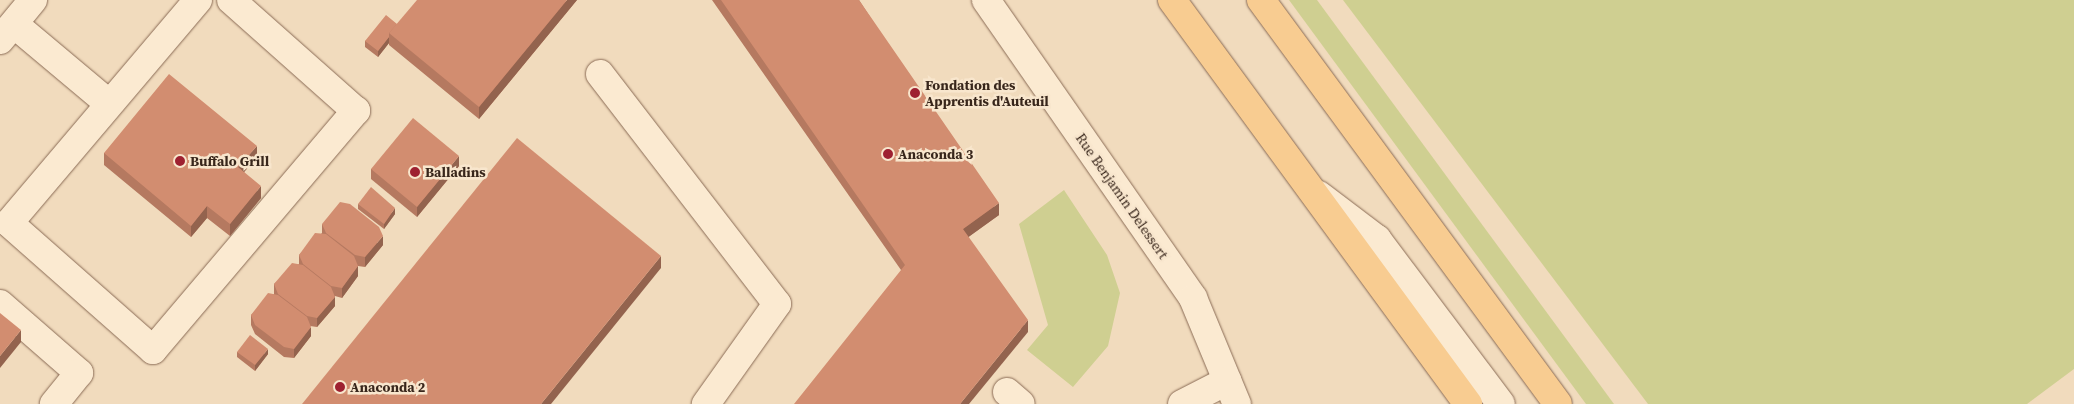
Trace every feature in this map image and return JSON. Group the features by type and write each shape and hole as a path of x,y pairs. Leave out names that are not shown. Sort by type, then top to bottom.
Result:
{"main road":[{"path":"1172,0 1468,404"},
{"path":"1261,0 1558,404"}],"street":[{"path":"33,0 7,32 108,103"},
{"path":"198,0 108,103 9,223 153,350 356,111 230,0"},
{"name":"Rue Benjamin Delessert","path":"986,0 1193,298 1232,393"},
{"path":"600,74 777,304 706,404"},
{"path":"1312,190 1377,239 1501,404"},
{"path":"0,304 79,373 54,404"},
{"path":"1182,404 1232,393"}],"green space":[{"path":"1289,0 1317,0 1614,404 1586,404"},
{"path":"1343,0 2074,0 2074,369 2027,404 1648,404"},
{"path":"1064,190 1107,255 1120,293 1108,346 1073,387 1027,350 1048,325 1019,224"}],"building":[{"path":"417,0 567,0 479,107 389,33"},
{"name":"Anaconda 3","path":"721,0 859,0 999,203 963,229 1028,320 960,404 794,404 905,265"},
{"path":"386,15 397,24 378,51 365,41"},
{"name":"Buffalo Grill","path":"169,74 257,146 238,167 261,186 230,224 207,206 191,226 104,153"},
{"name":"Balladins","path":"413,118 459,156 417,207 371,169"},
{"path":"517,138 661,256 541,404 302,404"},
{"path":"371,187 395,208 384,224 358,204"},
{"path":"340,202 350,204 379,227 383,236 365,257 355,255 326,233 322,224"},
{"path":"315,233 326,234 354,256 358,266 342,288 331,286 303,264 299,255"},
{"path":"292,263 303,265 331,287 335,297 317,318 307,316 278,294 274,284"},
{"path":"268,293 278,295 307,317 311,327 294,349 284,347 255,325 251,315"},
{"path":"0,313 21,330 0,356"},
{"path":"250,335 268,349 255,365 237,352"}],"place":[{"name":"Fondation des Apprentis d'Auteuil","path":"915,93"},
{"name":"Anaconda 3","path":"888,154"},
{"name":"Buffalo Grill","path":"180,161"},
{"name":"Balladins","path":"415,172"},
{"name":"Anaconda 2","path":"340,387"}]}
